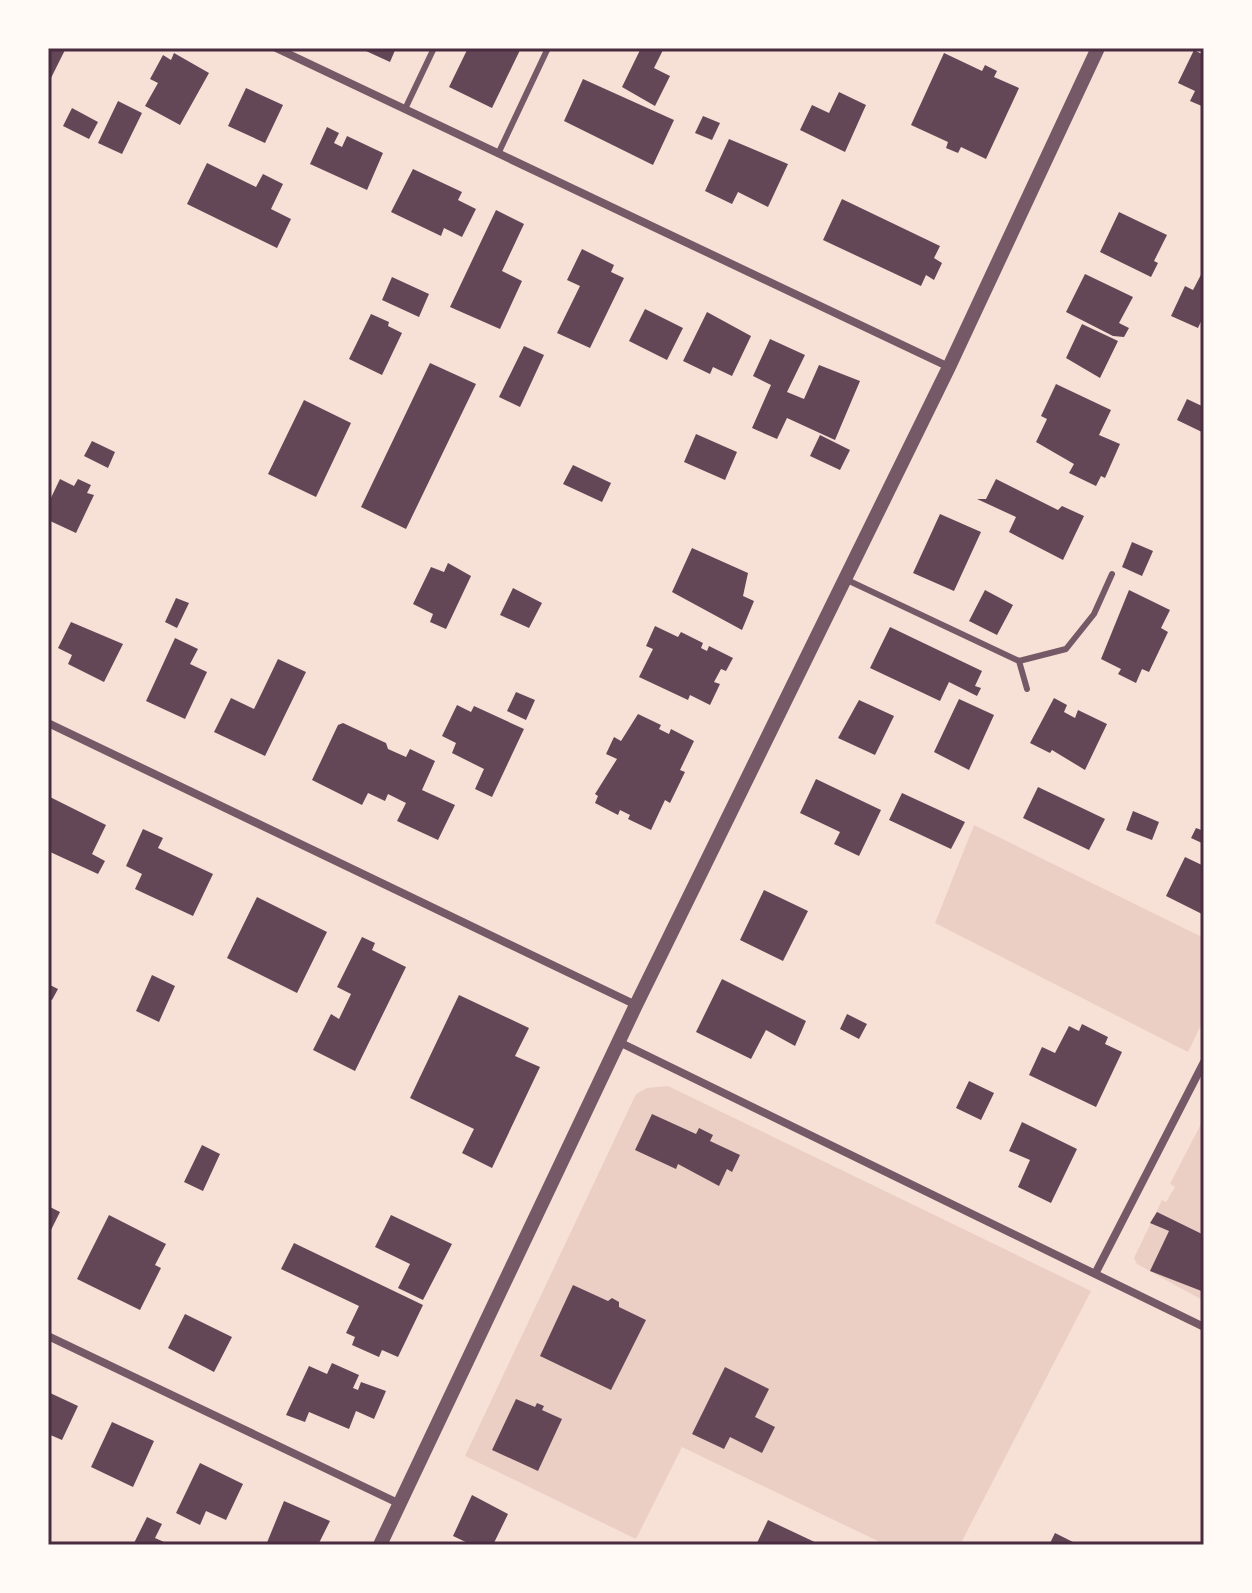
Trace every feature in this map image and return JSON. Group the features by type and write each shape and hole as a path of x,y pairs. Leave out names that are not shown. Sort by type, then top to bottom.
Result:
{"street":[{"path":"276,48 949,367"},
{"path":"380,1545 636,1005 949,367 1098,48"},
{"path":"48,723 636,1005"},
{"path":"619,1042 1204,1327"},
{"path":"1095,1274 1204,1062"},
{"path":"48,1336 400,1504"}],"lane":[{"path":"405,109 434,48"},
{"path":"498,154 548,48"},
{"path":"845,579 1019,661 1066,649 1094,614 1112,574"},
{"path":"1019,661 1027,689"}],"shaded area":[{"path":"974,825 1204,938 1204,1019 1188,1052 935,923"},
{"path":"668,1086 1091,1291 960,1545 886,1545 682,1447 636,1539 465,1456 636,1094 647,1088"},
{"path":"1204,1118 1204,1301 1137,1264 1134,1258 1162,1200 1166,1202 1175,1187 1170,1184"}],"building":[{"path":"48,48 66,48 48,84"},
{"path":"367,48 396,48 390,62 366,51"},
{"path":"468,48 521,48 492,108 449,87"},
{"path":"641,48 663,50 654,68 670,76 655,106 622,87"},
{"path":"1194,50 1204,55 1204,107 1190,101 1195,91 1178,83"},
{"path":"174,53 209,73 180,125 145,106 158,83 150,79 163,55 171,60"},
{"path":"944,53 982,71 985,65 997,71 994,77 1019,88 986,159 961,147 958,153 946,148 948,142 911,125"},
{"path":"583,79 674,120 653,165 564,121"},
{"path":"246,88 283,105 265,143 228,126"},
{"path":"839,92 866,105 845,152 800,130 812,105 829,113"},
{"path":"118,101 142,113 122,154 98,143"},
{"path":"72,108 98,122 89,139 63,126"},
{"path":"703,116 720,123 712,140 695,133"},
{"path":"327,127 339,133 334,143 342,147 347,136 383,153 367,190 310,164"},
{"path":"729,139 788,164 768,207 738,192 732,204 705,191"},
{"path":"207,163 256,187 263,174 283,184 271,209 291,219 277,248 187,204"},
{"path":"413,169 462,192 458,200 476,209 462,237 444,228 441,236 391,212"},
{"path":"842,199 940,246 934,258 942,263 934,280 926,275 921,286 823,240"},
{"path":"496,210 524,224 502,271 522,281 500,329 450,307"},
{"path":"1119,212 1167,235 1154,261 1158,263 1151,277 1100,252"},
{"path":"582,249 614,265 611,272 624,278 590,348 557,333 580,286 567,280"},
{"path":"1204,269 1204,315 1198,328 1171,316 1185,286 1193,290"},
{"path":"1085,274 1133,297 1119,323 1129,328 1124,337 1113,336 1066,312"},
{"path":"392,277 429,294 419,317 382,300"},
{"path":"645,309 683,328 667,360 629,341"},
{"path":"707,312 751,336 732,376 713,367 710,374 683,361"},
{"path":"371,314 389,322 388,326 402,333 382,375 349,359"},
{"path":"1082,324 1118,341 1100,378 1066,358"},
{"path":"770,339 805,355 787,392 804,399 819,365 860,381 835,440 787,418 777,439 752,428 771,385 753,376"},
{"path":"524,346 544,355 520,407 499,397"},
{"path":"430,363 476,384 406,529 361,507"},
{"path":"1056,384 1111,410 1099,435 1120,444 1105,478 1101,476 1096,486 1069,473 1074,464 1036,442 1047,419 1041,416"},
{"path":"1187,399 1204,407 1204,433 1177,420"},
{"path":"304,400 351,423 316,497 268,474"},
{"path":"696,434 737,452 725,480 684,462"},
{"path":"820,435 850,450 840,470 810,456"},
{"path":"92,441 115,452 108,468 84,456"},
{"path":"573,465 611,483 602,502 563,484"},
{"path":"60,479 74,486 78,479 91,485 87,493 94,495 76,533 48,520 48,504"},
{"path":"996,479 1058,510 1062,506 1084,516 1063,560 1009,532 1016,517 977,499 986,499"},
{"path":"940,514 981,532 954,591 913,573"},
{"path":"1132,542 1153,551 1142,576 1122,567"},
{"path":"692,548 748,573 743,596 754,601 742,630 672,592"},
{"path":"448,563 471,576 446,629 430,622 433,614 413,604 431,567 444,572"},
{"path":"513,588 542,603 529,628 500,615"},
{"path":"985,590 1013,605 997,635 969,621"},
{"path":"1129,590 1170,610 1161,628 1168,632 1149,672 1142,669 1136,683 1118,674 1121,669 1101,659"},
{"path":"176,598 189,603 177,628 165,622"},
{"path":"71,622 123,644 104,682 68,664 72,655 58,648"},
{"path":"655,626 678,637 681,632 703,643 701,648 707,651 709,646 733,658 726,671 721,669 714,682 720,684 710,705 690,695 688,700 639,677 653,649 646,646"},
{"path":"890,627 982,671 975,686 981,688 977,696 949,682 940,701 870,668"},
{"path":"175,638 198,649 190,664 207,672 185,719 146,701"},
{"path":"278,659 306,672 265,756 214,732 231,698 254,709"},
{"path":"516,692 535,700 526,720 507,711"},
{"path":"1054,698 1067,705 1064,712 1075,718 1078,710 1107,724 1085,770 1052,750 1050,753 1030,743"},
{"path":"959,699 994,715 969,770 934,752"},
{"path":"859,700 894,716 875,755 838,738"},
{"path":"457,705 471,712 474,706 524,729 492,797 475,789 484,769 452,753 456,743 442,736"},
{"path":"638,714 661,725 659,729 669,734 671,729 694,741 680,770 685,772 670,803 665,800 651,830 628,819 630,815 620,810 618,815 595,803 598,796 595,794 617,759 606,754 614,737 621,741"},
{"path":"343,723 386,743 388,749 406,757 410,749 435,761 422,790 455,805 438,840 397,821 406,803 388,794 385,801 368,793 362,805 312,780 338,725"},
{"path":"816,779 881,810 859,856 834,844 840,832 800,813"},
{"path":"1038,787 1105,819 1089,850 1023,818"},
{"path":"902,793 965,822 951,849 889,820"},
{"path":"48,796 106,825 92,854 105,861 98,874 48,851"},
{"path":"1133,811 1159,822 1152,840 1126,830"},
{"path":"1196,828 1204,831 1204,844 1191,838"},
{"path":"143,829 163,838 158,848 213,874 193,916 135,889 142,874 126,866"},
{"path":"1185,857 1204,866 1204,915 1166,896"},
{"path":"764,890 808,911 783,961 740,940"},
{"path":"257,897 327,932 297,993 227,958"},
{"path":"362,937 375,943 372,950 406,967 355,1071 313,1050 331,1014 339,1019 351,994 337,987"},
{"path":"152,975 175,986 159,1022 136,1011"},
{"path":"722,979 806,1021 795,1046 766,1030 751,1059 696,1032"},
{"path":"48,984 58,989 52,1000 48,998"},
{"path":"459,995 529,1028 515,1056 540,1067 492,1168 462,1153 474,1129 410,1098"},
{"path":"847,1014 867,1024 859,1039 840,1029"},
{"path":"1082,1024 1108,1037 1105,1044 1122,1052 1096,1107 1029,1075 1042,1047 1055,1053 1069,1026 1079,1031"},
{"path":"969,1081 994,1093 981,1120 956,1108"},
{"path":"652,1114 696,1134 699,1128 713,1135 710,1141 740,1155 732,1172 727,1169 719,1186 678,1164 676,1169 635,1150"},
{"path":"1022,1122 1077,1149 1051,1203 1018,1187 1030,1160 1009,1151"},
{"path":"202,1145 220,1154 203,1191 184,1182"},
{"path":"48,1206 60,1212 48,1236"},
{"path":"1157,1212 1204,1235 1204,1292 1150,1271 1169,1231 1150,1223"},
{"path":"109,1215 166,1244 155,1265 161,1268 140,1310 77,1279"},
{"path":"391,1215 452,1244 423,1300 398,1288 410,1264 375,1247"},
{"path":"294,1243 423,1305 398,1357 382,1350 379,1357 352,1345 355,1337 346,1333 359,1306 281,1269"},
{"path":"573,1285 608,1301 612,1298 619,1302 619,1307 646,1320 611,1390 540,1356"},
{"path":"185,1314 232,1337 214,1372 168,1348"},
{"path":"332,1363 359,1375 353,1388 358,1390 361,1382 386,1391 374,1419 356,1411 349,1429 309,1412 305,1422 286,1415 309,1366 327,1374"},
{"path":"725,1367 769,1389 755,1417 775,1427 762,1453 730,1437 724,1449 692,1434"},
{"path":"48,1392 78,1406 62,1440 48,1434"},
{"path":"516,1399 535,1407 537,1403 544,1406 542,1410 562,1419 538,1471 492,1450"},
{"path":"112,1422 154,1441 133,1487 91,1467"},
{"path":"200,1463 243,1484 226,1520 206,1511 200,1525 176,1513"},
{"path":"472,1495 508,1514 493,1545 472,1545 453,1536"},
{"path":"284,1501 330,1521 318,1545 266,1545"},
{"path":"147,1517 162,1524 155,1538 171,1545 134,1543"},
{"path":"768,1520 821,1545 756,1545"},
{"path":"1055,1533 1079,1545 1049,1545"}]}
